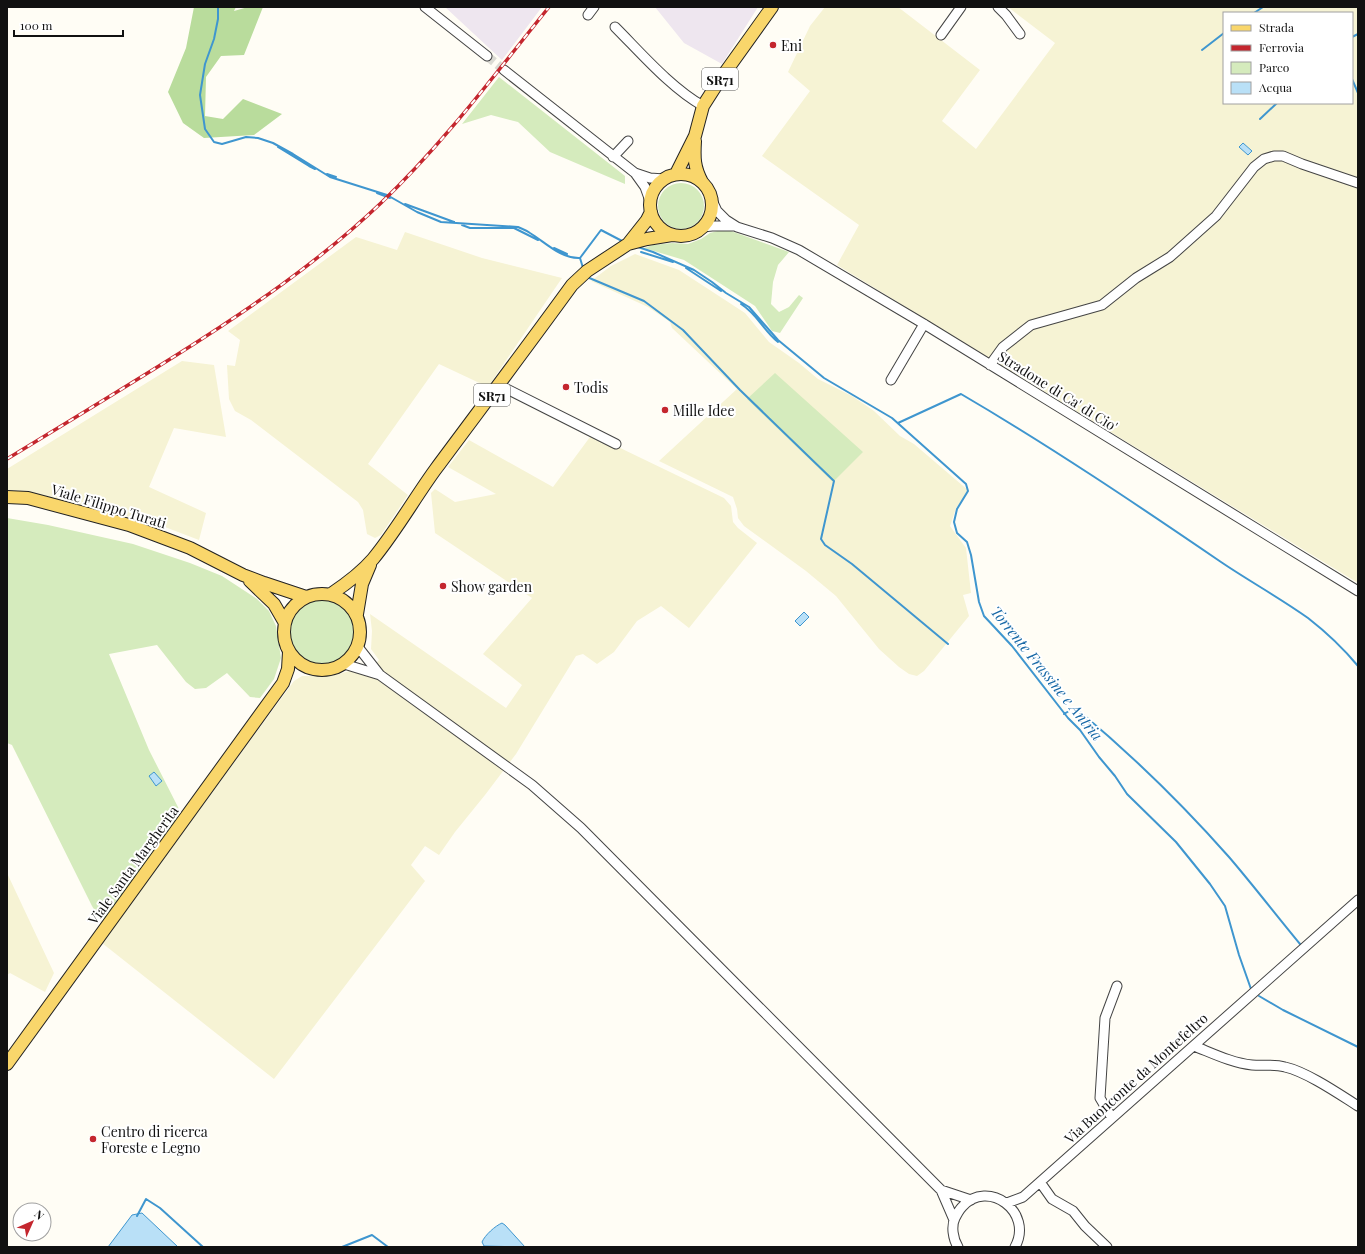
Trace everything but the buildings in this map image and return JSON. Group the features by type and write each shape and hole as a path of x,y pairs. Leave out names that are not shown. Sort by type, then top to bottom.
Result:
{"main road":[{"name":"SR71","path":"676,174 695,136 703,106 772,7"},
{"name":"SR71","path":"695,136 694,162 702,182 709,190 712,200"},
{"path":"664,179 676,174 686,174 702,182"},
{"name":"SR71","path":"331,594 356,576 372,560 434,472 572,285 587,271 628,244 647,220 653,193 664,179"},
{"path":"703,227 709,219 712,210 712,200"},
{"path":"651,207 655,222 662,230 672,235"},
{"name":"SR71","path":"628,244 672,235 689,235 697,232 703,227"},
{"name":"Viale Filippo Turati","path":"7,497 28,498 129,525 190,548 243,575 306,597"},
{"name":"SR71","path":"356,614 362,584 372,560"},
{"name":"Viale Filippo Turati","path":"243,575 270,600 280,613 285,623"},
{"path":"331,594 318,593 306,597 292,607 285,623 284,636 289,652 298,662 311,668 328,670 344,664 350,659 358,647"},
{"name":"SR71","path":"331,594 345,600 356,614 360,622 361,630 358,647"},
{"name":"Viale Santa Margherita","path":"283,683 288,669 289,652"},
{"name":"Viale Santa Margherita","path":"7,1064 283,683 298,671 311,668"}],"street":[{"path":"425,7 487,56"},
{"path":"759,25 766,7"},
{"path":"941,35 961,7"},
{"path":"998,7 1020,34"},
{"path":"615,27 667,78 703,106"},
{"path":"504,70 635,173 650,178 664,179"},
{"path":"613,157 628,141"},
{"path":"990,365 1003,347 1031,325 1102,305 1136,278 1170,257 1216,216 1254,167 1264,159 1274,156 1283,156 1302,164 1358,182"},
{"path":"635,173 645,187 651,207"},
{"path":"712,200 717,211 726,220 737,227"},
{"path":"703,227 727,225 737,227"},
{"name":"Stradone di Ca' di Cio'","path":"737,227 772,238 825,261 990,365 1358,591"},
{"path":"891,380 924,324"},
{"path":"499,385 616,444"},
{"path":"358,647 380,675 532,785 581,828 941,1190 954,1220"},
{"path":"344,664 380,675"},
{"name":"Via Buonconte da Montefeltro","path":"1023,1197 1358,900"},
{"path":"1112,1118 1100,1098 1105,1018 1117,986"},
{"path":"1194,1046 1236,1062 1252,1065 1264,1064 1286,1067 1308,1076 1358,1106"},
{"path":"1040,1182 1052,1200 1073,1211 1107,1247"},
{"path":"941,1190 971,1200"},
{"path":"957,1247 953,1232 954,1220 962,1207 971,1200 982,1196 994,1197 1007,1203 1012,1208 1018,1218 1020,1229 1019,1241 1016,1247"},
{"path":"1007,1203 1023,1197"},
{"path":"1016,1214 1023,1197"}],"shaded area":[{"path":"445,7 542,7 502,60"},
{"path":"655,7 758,7 722,64 684,43"},
{"path":"825,7 898,7 980,70 942,121 976,149 1055,43 1008,7 1358,7 1358,583 837,265 859,225 762,156 810,91 788,72 810,26"},
{"path":"405,232 482,258 562,278 488,387 439,364 368,464 408,495 381,535 375,538 367,534 363,510 358,502 251,420 235,411 229,399 227,365 235,366 240,340 228,331 356,237 397,250"},
{"path":"635,254 679,270 745,313 769,342 799,363 818,379 852,396 874,411 900,436 914,444 969,491 956,508 950,526 966,548 971,593 963,595 969,616 924,671 917,676 909,674 899,667 879,649 836,596 806,571 744,526 738,518 733,497 659,461 737,389 672,328 670,322 648,307 591,281 611,266"},
{"path":"182,361 214,365 226,437 174,428 149,487 206,513 199,540 157,524 30,492 7,491 7,469"},
{"path":"590,437 606,445 614,445 724,498 731,506 733,522 738,528 757,543 689,628 661,606 637,621 614,652 597,664 583,654 576,656 516,754 455,832 439,855 425,846 411,865 425,881 274,1079 102,943 294,681 302,676 331,676 350,671 358,671 366,675 379,660 371,649 372,631 370,614 506,708 522,685 483,654 532,598 435,533 431,493 435,489 455,502 496,494 448,467 469,440 553,487"},
{"path":"7,873 54,973 45,992 10,973 7,975"}],"green space":[{"path":"194,7 236,7 234,11 248,7 263,7 244,55 221,56 206,77 205,116 223,119 243,99 282,114 254,135 204,138 183,123 168,92 186,48"},
{"path":"499,77 625,176 625,184 550,152 518,122 491,115 462,124"},
{"path":"677,183 685,183 694,187 700,193 704,206 700,219 694,225 685,229 677,229 668,225 662,219 658,210 658,202 662,193 668,187"},
{"path":"721,230 731,231 789,252 778,265 773,282 771,304 779,312 789,307 799,295 803,298 780,333 772,331 755,306 684,260 644,248 653,245 672,243 688,244 701,239 710,233"},
{"path":"775,373 863,452 833,482 747,399"},
{"path":"7,518 48,525 133,544 190,563 222,576 257,599 269,611 276,626 281,658 274,679 260,698 250,697 227,673 206,688 195,689 186,682 157,645 109,654 149,750 179,809 176,820 105,918 102,919 98,916 92,906 12,745 7,743"},
{"path":"322,599 335,602 345,609 352,619 355,632 352,645 345,655 335,662 322,665 309,662 299,655 292,645 289,632 292,619 299,609 309,602"}],"water":[{"path":"1243,143 1252,151 1248,155 1239,147"},
{"path":"804,612 809,617 800,626 795,621"},
{"path":"154,772 162,781 156,786 149,776"},
{"path":"142,1213 178,1247 108,1247 132,1215"},
{"path":"502,1223 525,1247 484,1246 482,1242 485,1236 493,1228"}],"waterway":[{"name":"Torrente Frassine e Antria","path":"218,7 218,19 214,39 205,64 200,95 205,129 214,142 222,144 246,137 258,138 273,143 330,177 387,195 417,212 441,222 518,227 560,253 573,258 580,258"},
{"path":"1256,12 1263,7"},
{"path":"1202,50 1223,34"},
{"path":"1353,36 1358,34"},
{"path":"1353,81 1358,93"},
{"path":"1260,119 1276,104"},
{"name":"Torrente Frassine e Antria","path":"278,147 315,169"},
{"name":"Torrente Frassine e Antria","path":"327,174 336,177"},
{"name":"Torrente Frassine e Antria","path":"377,193 390,198"},
{"name":"Torrente Frassine e Antria","path":"405,204 454,222"},
{"name":"Torrente Frassine e Antria","path":"462,225 470,228 514,228 538,240"},
{"name":"Torrente Frassine e Antria","path":"580,258 601,230 624,242"},
{"name":"Torrente Frassine e Antria","path":"638,247 694,270 726,293 749,307 778,340 824,378 892,418 966,484 968,491 957,509 954,522 957,533 967,542 971,555 979,602 984,616 1012,646 1068,718 1080,730 1127,794 1176,842 1210,884 1225,906 1239,955 1251,989"},
{"name":"Torrente Frassine e Antria","path":"554,248 567,254"},
{"name":"Torrente Frassine e Antria","path":"641,252 673,262"},
{"path":"580,258 583,268"},
{"name":"Torrente Frassine e Antria","path":"686,268 721,291"},
{"path":"587,277 644,301 683,330 740,390 834,481 821,539 825,545 852,564 948,644"},
{"name":"Torrente Frassine e Antria","path":"741,304 752,313 778,342"},
{"path":"898,423 961,394 1060,455 1308,618 1328,635 1358,666"},
{"path":"1064,714 1074,708 1079,711 1119,745 1157,781 1229,857 1300,944"},
{"name":"Torrente Frassine e Antria","path":"1259,996 1283,1010 1358,1047"},
{"path":"137,1216 146,1199 160,1208 203,1247"},
{"path":"342,1247 372,1235 388,1247"}],"tunnel":[{"path":"487,56 504,70"}],"railway":[{"path":"7,459 202,339 256,303 308,265 357,225 404,180 448,132 549,7"}],"place":[{"name":"Eni","path":"773,45"},
{"name":"Todis","path":"566,387"},
{"name":"Mille Idee","path":"665,410"},
{"name":"Show garden","path":"443,586"},
{"name":"Centro di ricerca Foreste e Legno","path":"93,1139"}]}
